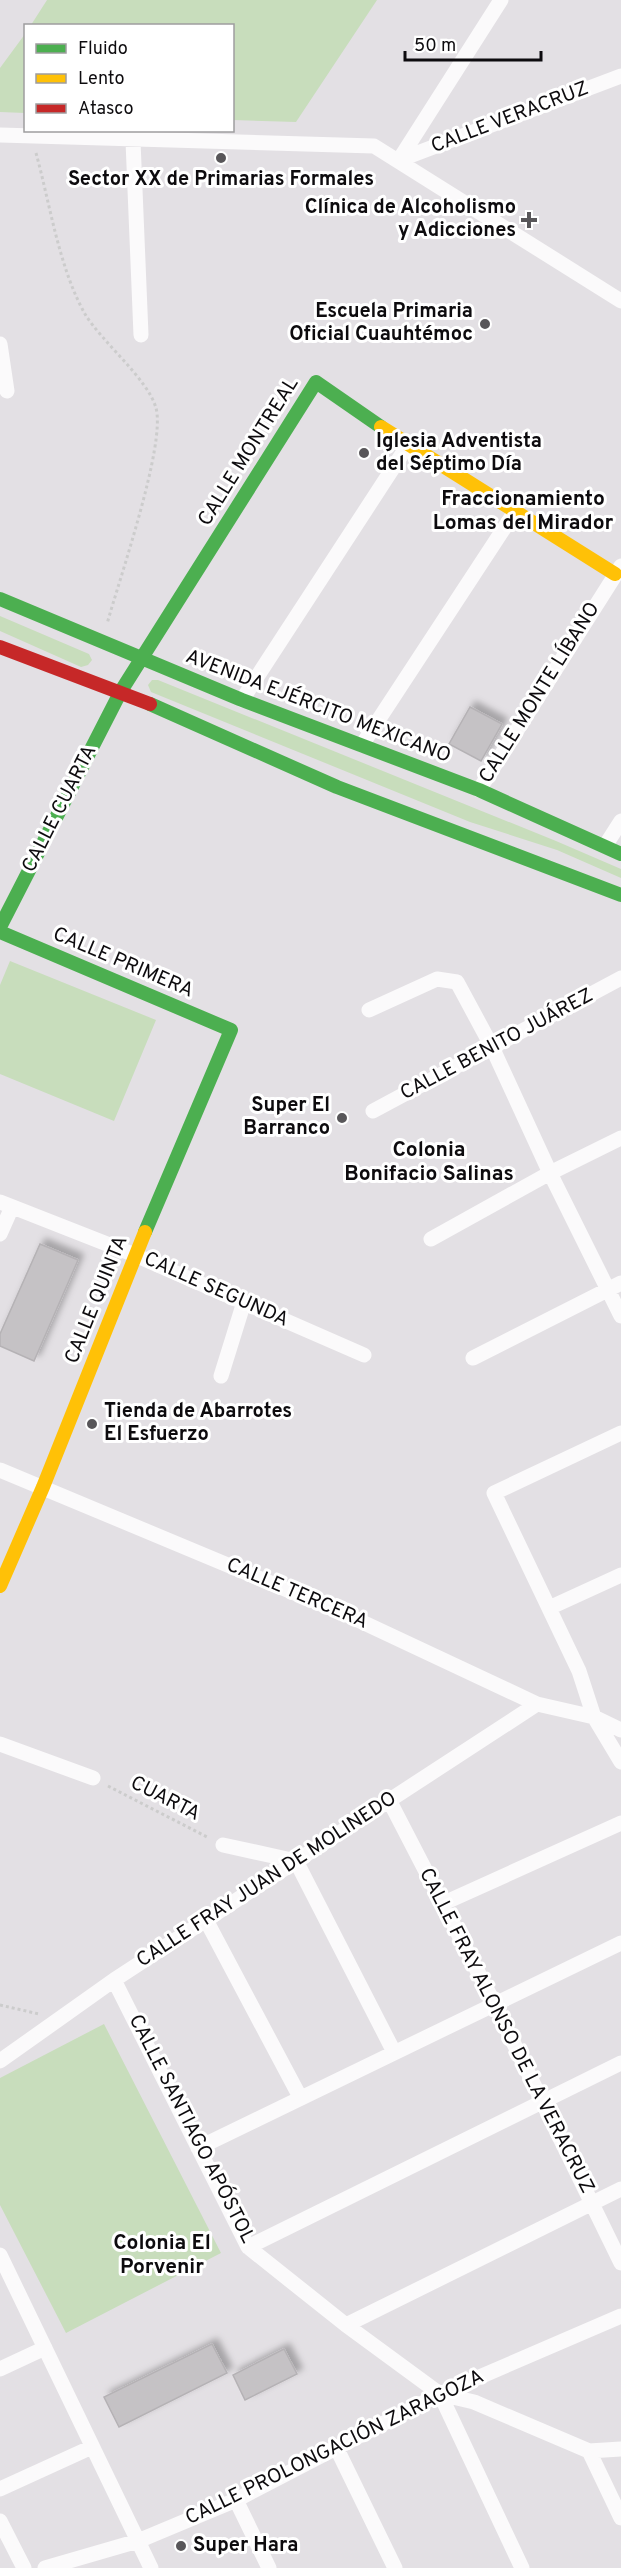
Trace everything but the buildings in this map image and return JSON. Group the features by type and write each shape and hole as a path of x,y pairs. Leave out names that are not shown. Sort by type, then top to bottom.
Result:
{"street":[{"path":"399,160 501,0"},
{"name":"CALLE VERACRUZ","path":"399,160 621,76"},
{"path":"0,135 133,141 374,146 621,301"},
{"path":"133,141 141,335"},
{"path":"0,344 7,391"},
{"name":"CALLE MONTREAL","path":"121,691 316,382 408,445 618,570"},
{"path":"242,700 408,445"},
{"path":"362,744 516,510"},
{"name":"CALLE MONTE LÍBANO","path":"479,790 618,570"},
{"name":"AVENIDA EJÉRCITO MEXICANO","path":"0,599 242,700 479,790 621,854"},
{"path":"0,646 121,691 337,787 621,895"},
{"name":"CALLE CUARTA","path":"0,927 121,691"},
{"path":"605,846 621,821"},
{"name":"CALLE PRIMERA","path":"0,932 231,1030"},
{"name":"CALLE BENITO JUÁREZ","path":"373,1111 621,978"},
{"path":"369,1010 423,983 447,979 457,982 492,1047 550,1173 614,1286 621,1316"},
{"name":"CALLE QUINTA","path":"0,1586 43,1487 135,1255 231,1030"},
{"path":"431,1239 550,1173 621,1138"},
{"path":"0,1234 6,1205"},
{"name":"CALLE SEGUNDA","path":"6,1205 135,1255 364,1355"},
{"path":"473,1358 614,1286"},
{"path":"221,1376 244,1302"},
{"path":"621,1433 494,1493 579,1671 594,1717 621,1762"},
{"name":"CALLE TERCERA","path":"0,1470 345,1614 537,1704 594,1717 621,1730"},
{"path":"549,1608 621,1575"},
{"name":"CALLE FRAY JUAN DE MOLINEDO","path":"0,2061 114,1980 537,1704"},
{"path":"0,1744 93,1779"},
{"name":"CALLE FRAY ALONSO DE LA VERACRUZ","path":"389,1800 444,1903 543,2100 621,2263"},
{"path":"444,1903 621,1823"},
{"path":"224,1845 296,1861 394,2052"},
{"path":"206,1920 300,2097"},
{"path":"198,2148 621,1943"},
{"name":"CALLE SANTIAGO APÓSTOL","path":"114,1980 248,2247 346,2325 440,2394 474,2402 589,2451 621,2449"},
{"path":"248,2247 621,2062"},
{"path":"346,2325 621,2189"},
{"path":"0,2255 151,2568"},
{"name":"CALLE PROLONGACIÓN ZARAGOZA","path":"45,2568 138,2541 236,2500 440,2394 621,2316"},
{"path":"0,2369 45,2348"},
{"path":"440,2394 522,2568"},
{"path":"0,2489 92,2447"},
{"path":"337,2449 395,2568"},
{"path":"589,2451 621,2518"},
{"path":"236,2500 269,2568"},
{"path":"0,2521 24,2568"}],"path":[{"path":"32,137 69,278 86,315 140,382 156,408 158,443 102,641"},
{"name":"CUARTA","path":"93,1779 224,1845"},
{"path":"0,2005 61,2019"}],"green space":[{"path":"47,0 377,0 296,122 234,120 234,24 32,24"},
{"path":"24,35 24,113 0,112 0,68"},
{"path":"0,616 89,654 92,660 88,665 81,667 0,631"},
{"path":"152,680 158,680 556,841 621,869 621,878 557,850 470,822 151,692 148,685"},
{"path":"10,961 156,1020 114,1121 0,1074 0,985"},
{"path":"104,2024 221,2253 66,2333 0,2205 0,2078"}],"traffic: fast":[{"path":"0,927 121,691 316,382 381,427"},
{"path":"0,599 242,700 479,790 621,854"},
{"path":"150,704 337,787 621,895"},
{"path":"0,932 231,1030 145,1232"}],"traffic: slow":[{"path":"381,427 615,574"},
{"path":"0,1586 43,1487 145,1232"}],"traffic: jam":[{"path":"0,647 150,704"}],"place":[{"name":"Sector XX de Primarias Formales","path":"221,158"},
{"name":"Clínica de Alcoholismo y Adicciones","path":"529,220"},
{"name":"Escuela Primaria Oficial Cuauhtémoc","path":"485,324"},
{"name":"Iglesia Adventista del Séptimo Día","path":"364,453"},
{"name":"Super El Barranco","path":"342,1118"},
{"name":"Tienda de Abarrotes El Esfuerzo","path":"92,1424"},
{"name":"Super Hara","path":"181,2546"}],"district":[{"name":"Fraccionamiento Lomas del Mirador","path":"523,511"},
{"name":"Colonia Bonifacio Salinas","path":"429,1162"},
{"name":"Colonia El Porvenir","path":"162,2255"}]}
